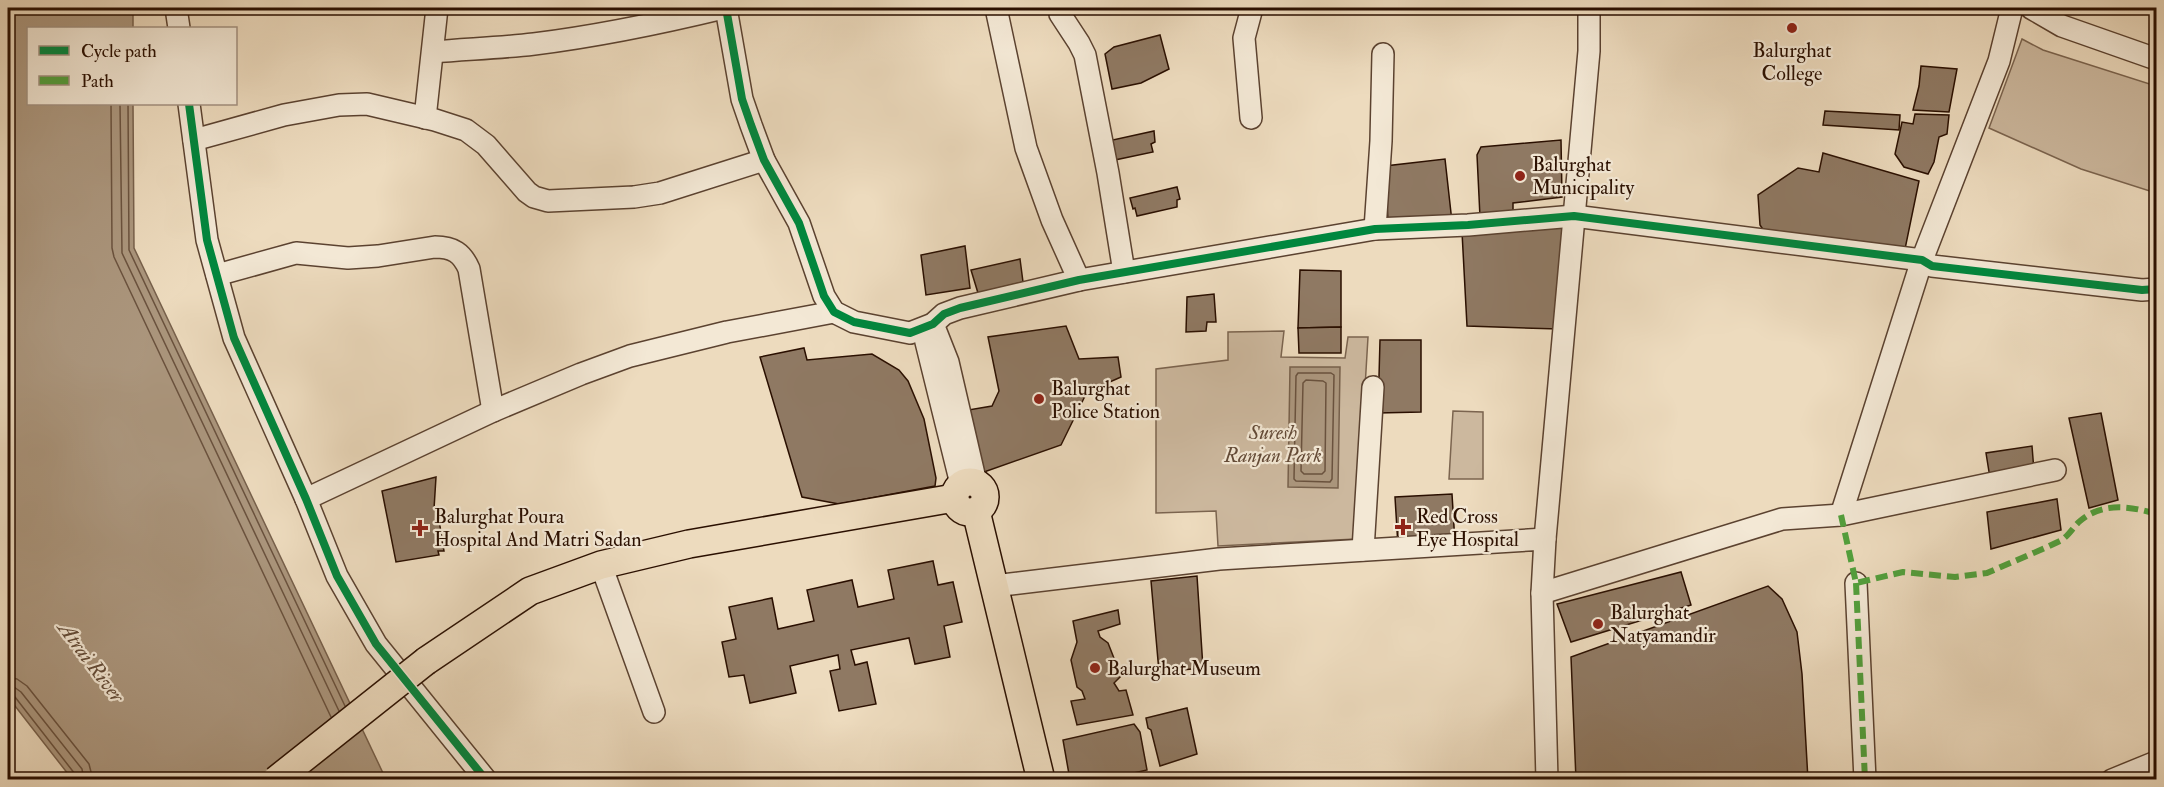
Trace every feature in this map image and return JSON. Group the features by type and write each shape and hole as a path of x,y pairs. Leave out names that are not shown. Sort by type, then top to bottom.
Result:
{"main road":[{"path":"276,780 426,661 530,591 601,565 689,544 967,494 994,586 1041,780"}],"street":[{"path":"176,8 179,27"},
{"path":"425,118 437,8"},
{"path":"433,52 534,44 654,25 725,8 742,99 764,159 799,223 824,296 834,312 854,322 910,333 960,308 1079,280 1124,272 1375,229 1468,225 1574,216 1922,260 1932,266 2142,290 2157,289"},
{"path":"996,8 1029,159 1052,220 1079,280"},
{"path":"1251,118 1244,38 1252,8"},
{"path":"1547,780 1542,593 1589,51 1589,8"},
{"path":"1841,515 1922,260 1999,61 2012,8"},
{"path":"2031,8 2062,26 2157,58"},
{"path":"1059,14 1085,55 1124,272"},
{"path":"1375,229 1382,141 1383,54"},
{"path":"194,140 284,115 339,105 367,104 466,130 486,145 527,192 534,198 548,201 634,197 660,193 764,159"},
{"path":"189,105 207,240 234,338 306,499 337,576 376,644 486,780"},
{"path":"217,275 296,253 348,258 435,247 456,251 463,256 469,269 493,411"},
{"path":"306,499 493,411 630,356 727,332 834,312"},
{"path":"928,326 967,494"},
{"path":"1363,550 1373,387"},
{"path":"1542,593 1782,519 1841,515 2055,470"},
{"path":"994,586 1219,559 1545,538"},
{"path":"601,565 654,712"},
{"path":"1856,583 1865,780"},
{"path":"2112,780 2157,762"}],"green space":[{"path":"2022,39 2043,50 2156,86 2156,193 2081,169 1989,128"},
{"name":"Suresh Ranjan Park","path":"1284,331 1281,357 1345,358 1348,337 1368,337 1356,539 1218,546 1216,511 1156,513 1156,369 1228,360 1228,332"},
{"path":"1453,411 1483,412 1483,479 1449,479"}],"water":[{"name":"Atrai River","path":"8,8 133,8 133,27 27,27 27,105 133,105 134,248 383,773 388,779 72,779 8,697"},
{"path":"1290,367 1340,367 1338,488 1288,487"}],"building":[{"path":"1160,35 1169,69 1141,83 1112,89 1105,54 1114,47"},
{"path":"1921,66 1957,69 1949,112 1913,110"},
{"path":"1825,111 1900,115 1899,130 1823,125"},
{"path":"1915,114 1949,115 1947,134 1939,137 1934,162 1928,174 1904,167 1895,154 1902,122 1913,124"},
{"path":"1154,131 1155,142 1151,144 1153,152 1110,161 1108,141"},
{"name":"Balurghat Municipality","path":"1561,140 1562,197 1513,203 1513,215 1480,217 1477,155 1481,147"},
{"path":"1823,153 1919,181 1904,254 1764,231 1760,225 1758,195 1798,168 1819,172"},
{"path":"1445,159 1452,222 1388,223 1385,166"},
{"path":"1177,187 1180,199 1177,200 1177,207 1137,216 1130,198"},
{"path":"1569,221 1558,329 1467,326 1462,232"},
{"path":"965,246 970,288 926,295 921,255"},
{"path":"1020,259 1023,282 978,293 971,270"},
{"path":"1300,270 1341,271 1341,327 1298,328"},
{"path":"1214,294 1216,322 1207,322 1206,331 1186,332 1187,297"},
{"name":"Balurghat Police Station","path":"1066,326 1079,359 1118,357 1121,377 1087,392 1061,445 984,472 968,410 992,406 999,391 988,337"},
{"path":"1341,327 1341,353 1299,353 1298,328"},
{"path":"1380,340 1421,340 1421,412 1378,413"},
{"path":"804,348 807,360 872,354 899,370 908,381 924,419 936,478 935,486 839,504 802,497 760,357"},
{"path":"2101,413 2118,500 2089,508 2069,418"},
{"path":"2032,446 2034,471 1990,478 1986,453"},
{"path":"436,477 434,509 437,508 444,551 438,551 439,555 396,562 382,491"},
{"path":"1452,494 1455,543 1398,546 1395,497"},
{"path":"2057,499 2061,530 1991,549 1987,512"},
{"path":"933,561 938,585 953,582 962,622 944,626 950,657 915,664 909,638 851,650 855,665 867,662 876,704 839,711 830,671 840,669 838,655 790,666 796,693 750,703 744,675 729,677 722,642 736,639 729,607 772,598 778,629 814,621 807,590 852,580 858,607 894,599 888,570"},
{"name":"Balurghat Natyamandir","path":"1681,572 1691,605 1571,642 1557,604"},
{"path":"1197,576 1203,668 1159,672 1151,581"},
{"path":"1768,586 1782,599 1797,632 1802,674 1808,780 1576,780 1571,657"},
{"name":"Balurghat Museum","path":"1118,610 1120,624 1098,631 1100,637 1108,643 1121,676 1114,683 1119,691 1126,690 1133,715 1077,725 1071,701 1085,699 1082,691 1077,687 1071,660 1077,642 1073,621"},
{"path":"1187,708 1197,754 1160,766 1146,718"},
{"path":"1134,724 1140,732 1147,770 1103,780 1070,780 1063,740"},
{"path":"1191,775 1192,780 1167,780"}],"marked path":[{"path":"1841,515 1856,583 1903,572 1955,577 1987,573 2060,541 2080,521 2098,511 2117,507 2156,514"},
{"path":"1856,583 1865,780"}],"cycle path":[{"path":"726,8 742,99 764,160 799,223 824,296 834,312 854,322 910,333 933,324 944,314 960,308 1079,280 1375,229 1468,225 1574,216 1922,260 1932,266 2142,290 2156,289"},
{"path":"189,105 207,240 234,338 306,499 337,576 376,644 486,780"}],"place":[{"name":"Balurghat College","path":"1792,28"},
{"name":"Balurghat Municipality","path":"1520,176"},
{"name":"Balurghat Police Station","path":"1039,399"},
{"name":"Red Cross Eye Hospital","path":"1403,527"},
{"name":"Balurghat Poura Hospital And Matri Sadan","path":"420,528"},
{"name":"Balurghat Natyamandir","path":"1598,624"},
{"name":"Balurghat Museum","path":"1095,668"}]}
